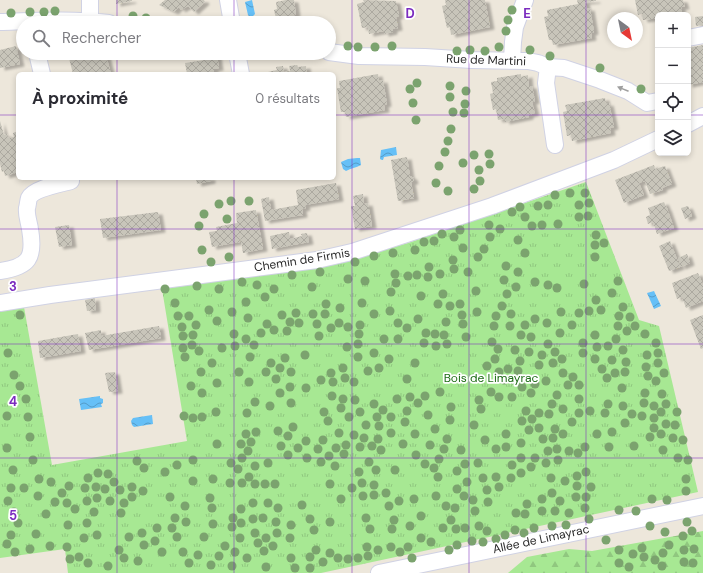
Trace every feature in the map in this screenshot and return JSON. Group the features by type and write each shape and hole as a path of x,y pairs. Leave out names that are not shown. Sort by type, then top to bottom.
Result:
{"street":[{"path":"90,0 90,16"},
{"path":"228,0 231,16"},
{"path":"512,61 515,27 525,0"},
{"path":"0,22 16,22"},
{"path":"691,37 703,35"},
{"name":"Rue de Martini","path":"336,53 360,56 528,61 548,67 564,68 628,91 647,103 655,102"},
{"path":"39,60 42,72"},
{"path":"238,60 241,72"},
{"path":"548,67 546,83 555,146"},
{"path":"691,122 703,116"},
{"name":"Chemin de Firmis","path":"0,303 317,260 352,252 492,206 614,160 655,140"},
{"path":"0,271 12,270 19,267 31,254 32,239 27,213 29,198 37,190 71,180"},
{"name":"Allée de Limayrac","path":"379,573 703,506"}],"green space":[{"name":"Bois de Limayrac","path":"586,182 639,320 659,326 698,492 321,573 68,573 65,549 0,558 0,311 24,307 52,465 187,441 162,289 322,267 408,243"},
{"path":"703,531 703,573 508,573 527,557 569,549 592,551"}],"water":[{"path":"252,0 255,14 253,16 248,15 245,2"},
{"path":"396,147 397,155 384,157 383,160 380,159 381,150"},
{"path":"360,158 361,165 346,171 343,169 341,162 348,159"},
{"path":"654,291 661,306 654,309 647,293"},
{"path":"100,396 100,398 103,399 103,403 101,404 102,407 81,410 79,399"},
{"path":"152,415 153,424 134,427 132,425 131,421 133,418"}],"building":[{"path":"116,0 132,0 132,1 116,4"},
{"path":"165,0 204,0 205,2 194,12 188,6 181,10 179,7 174,12 159,5"},
{"path":"294,0 296,14 294,16 275,16 274,10 277,9 276,2"},
{"path":"363,0 396,1 399,16 396,17 398,28 393,29 393,32 384,34 384,31 369,34 368,27 362,28 357,4 364,2"},
{"path":"445,0 485,0 490,27 451,35 450,27 447,28 442,6 446,5"},
{"path":"577,0 596,0 585,2 587,9 590,8 594,32 591,33 592,38 553,45 552,40 549,40 544,17 548,16 547,10 578,4"},
{"path":"635,0 683,0 685,7 681,7 682,12 655,12 655,18 643,20 643,12 637,12"},
{"path":"703,16 703,25 696,26 695,17"},
{"path":"703,45 703,82 691,84 691,48"},
{"path":"16,46 16,60 19,60 20,64 0,68 0,50"},
{"path":"70,60 107,60 110,72 72,72"},
{"path":"218,60 219,68 214,69 214,72 187,72 185,63"},
{"path":"283,66 284,72 268,72 277,70 276,67"},
{"path":"289,66 306,66 307,72 284,72 290,71"},
{"path":"378,74 379,81 383,80 387,104 384,105 385,110 346,117 345,112 341,112 337,88 340,88 339,81"},
{"path":"521,74 521,77 528,75 529,86 532,86 535,101 532,102 535,113 529,115 529,117 505,122 505,119 498,120 496,109 493,110 490,94 493,93 491,82 497,81 497,78"},
{"path":"605,98 606,104 609,103 614,127 610,128 611,133 572,141 571,135 567,136 563,112 567,111 565,105"},
{"path":"0,121 4,135 7,134 8,138 14,137 13,133 16,132 16,173 5,176 4,171 2,172 0,164"},
{"path":"407,157 410,176 412,178 413,177 414,182 411,182 414,198 398,201 391,160"},
{"path":"654,165 655,169 665,166 672,184 662,188 663,190 650,194 645,181 639,183 644,195 624,203 615,180"},
{"path":"196,180 211,180 211,181 197,184"},
{"path":"336,183 339,199 305,205 306,208 302,209 303,215 265,221 261,199 269,197 271,210 298,205 296,190"},
{"path":"363,194 364,204 368,203 372,226 355,229 351,206 355,206 353,196"},
{"path":"664,202 674,228 657,234 653,222 648,224 646,217 650,215 648,208"},
{"path":"688,206 692,216 685,219 681,208"},
{"path":"256,210 263,249 243,253 240,236 240,242 212,247 209,232 217,231 216,227 237,223 236,213"},
{"path":"158,212 161,230 103,238 100,219"},
{"path":"69,225 72,245 59,247 55,227"},
{"path":"289,232 290,239 307,233 309,242 272,249 270,236"},
{"path":"670,241 680,267 669,271 659,246"},
{"path":"687,254 690,263 681,267 678,258"},
{"path":"698,273 703,285 703,301 686,308 682,297 677,299 672,283"},
{"path":"95,298 96,310 87,311 85,300"},
{"path":"703,315 703,348 701,349 690,320"},
{"path":"159,326 161,338 89,350 85,333 101,330 101,336"},
{"path":"78,334 81,351 40,358 38,341"},
{"path":"115,372 118,391 109,392 105,373"}]}
